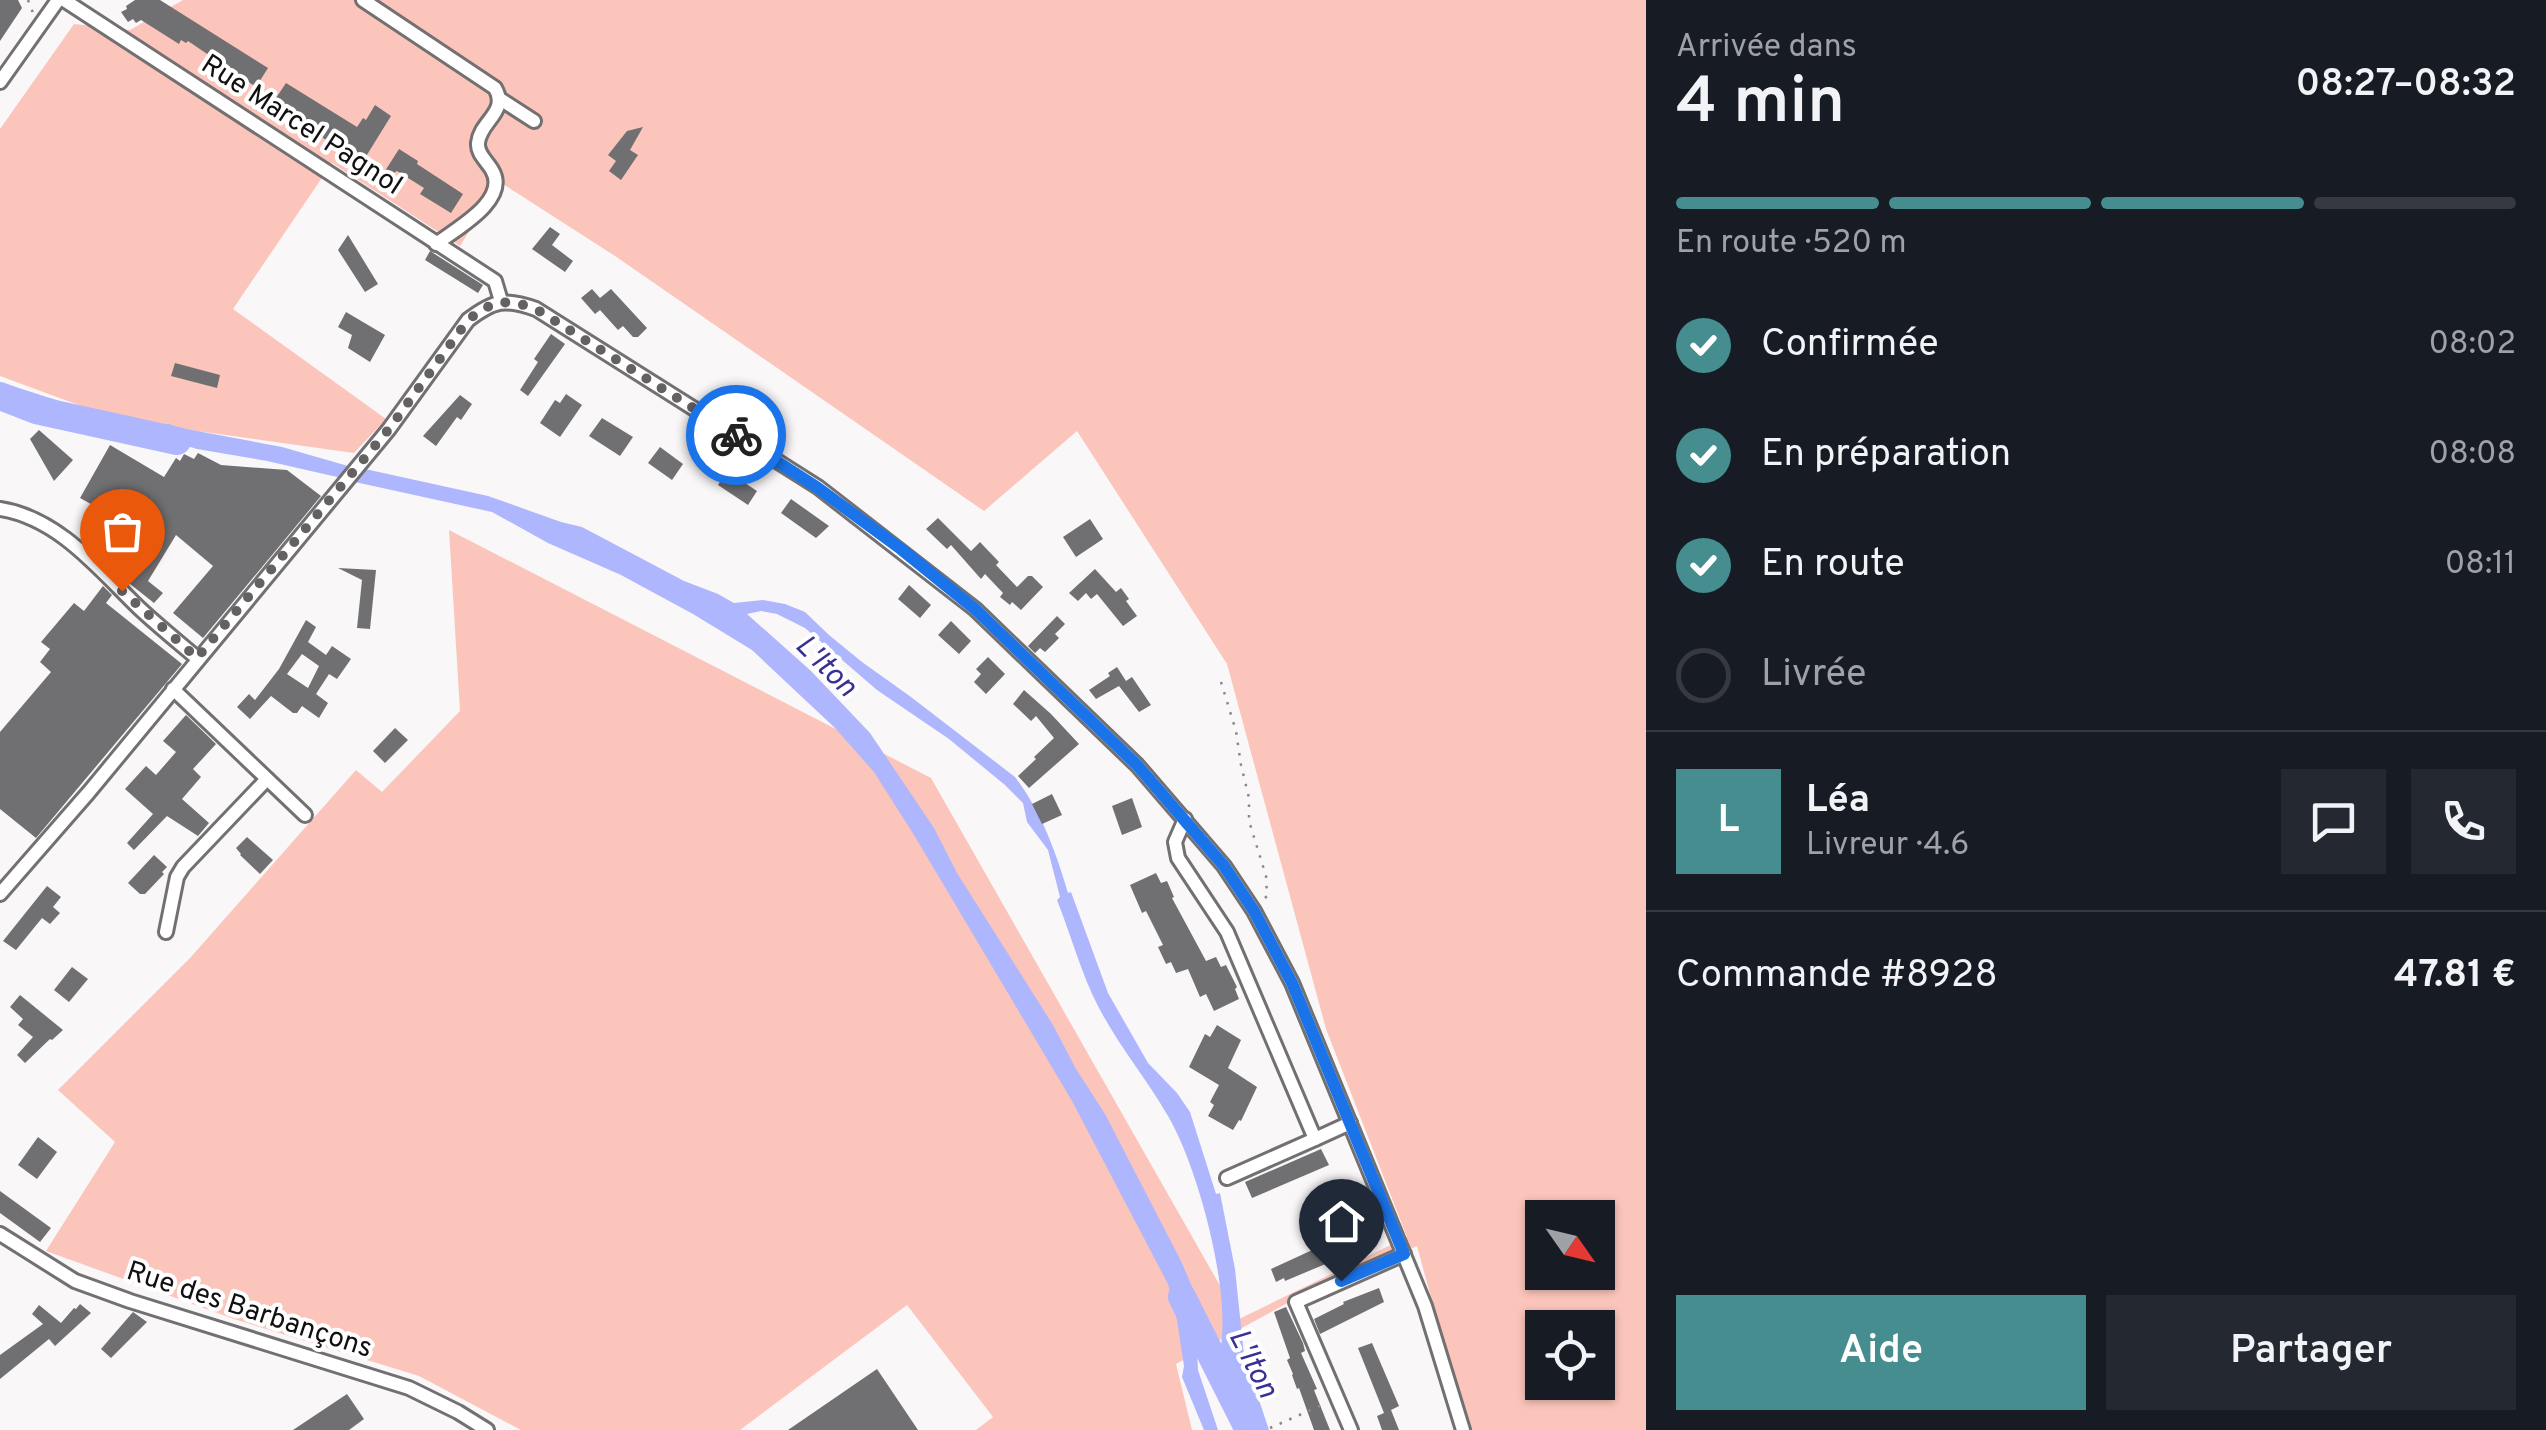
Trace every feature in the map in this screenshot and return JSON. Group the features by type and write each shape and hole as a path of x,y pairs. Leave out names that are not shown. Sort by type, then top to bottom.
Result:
{"street":[{"path":"0,82 61,0"},
{"name":"Rue Marcel Pagnol","path":"61,0 495,281 502,301"},
{"path":"363,0 495,88 500,100 534,121"},
{"path":"436,244 490,201 496,179 479,149 478,139 500,100"},
{"path":"0,894 389,429 468,320 485,307 502,301 517,302 536,309 818,488 901,549 975,609 1137,765 1185,819 1254,911 1292,983 1425,1306 1463,1430"},
{"path":"0,509 44,523 71,543 197,658"},
{"path":"172,689 305,815"},
{"path":"166,932 177,877 267,779"},
{"path":"1185,819 1175,842 1178,858 1227,932 1316,1139"},
{"path":"1227,1178 1350,1123"},
{"name":"Rue des Barbançons","path":"0,1234 75,1280 130,1302 409,1388 486,1430"},
{"path":"1351,1430 1296,1302 1404,1254"}],"path":[{"path":"1221,682 1236,731 1250,798 1250,821 1266,876 1266,896 1254,911"},
{"path":"1270,1428 1338,1398"}],"shaded area":[{"path":"183,0 1646,0 1646,1430 1467,1430 1417,1246 1304,1294 1176,1364 1192,1430 976,1430 993,1417 907,1305 740,1430 521,1430 419,1376 234,1319 46,1251 115,1142 58,1090 191,957 356,770 382,792 460,711 449,530 931,778 1239,1319 1407,1237 1326,1029 1227,664 1077,431 984,511 615,256 500,182 460,246 332,163 233,309 386,419 354,453 119,420 0,376 0,129 74,24 130,30"}],"water":[{"path":"0,382 78,407 133,417 158,428 169,424 282,447 355,468 346,479 0,403"},
{"path":"365,469 488,496 582,527 734,603 763,600 805,612 862,662 1015,777 1047,832 1108,993 1148,1063 1190,1112 1216,1194 1220,1193 1235,1269 1244,1355 1269,1430 1235,1430 1198,1330 1198,1370 1218,1430 1204,1430 1182,1377 1184,1366 1168,1284 1072,1101 874,772 835,728 752,650 621,575 548,543 492,512 355,482","holes":["747,614 777,614 805,628 877,690 949,739 1023,803 1027,822 1048,850 1060,897 1057,900 1092,993 1168,1116 1190,1166 1217,1265 1220,1351 1205,1327 1205,1317 1181,1261 1105,1114 957,873 934,828 870,733 811,671"]}],"building":[{"path":"0,0 18,0 22,8 0,41"},
{"path":"135,0 160,0 268,68 256,87 188,41 181,40 179,44 141,20 128,22 121,12"},
{"path":"286,83 357,127 375,105 391,116 365,158 335,138 331,143 304,126 306,122 276,98"},
{"path":"643,127 630,150 638,155 621,180 609,171 616,161 608,155 627,131"},
{"path":"399,149 463,194 451,213 420,194 424,188 397,171 378,182"},
{"path":"550,227 560,234 552,245 573,261 565,272 532,249"},
{"path":"348,235 378,284 365,292 338,250"},
{"path":"430,251 483,285 478,293 425,260"},
{"path":"592,289 600,298 611,289 647,328 633,337 623,326 618,330 600,310 595,314 581,298"},
{"path":"346,312 385,335 370,362 348,348 352,335 338,327"},
{"path":"551,334 565,344 528,396 520,390"},
{"path":"175,363 220,375 217,388 171,376"},
{"path":"566,394 582,405 560,437 540,423 555,400 560,403"},
{"path":"460,395 472,404 436,446 423,436"},
{"path":"602,418 633,437 620,456 589,436"},
{"path":"39,430 73,460 54,481 30,439"},
{"path":"110,445 164,477 176,458 180,461 184,454 194,459 198,453 221,465 287,470 321,496 203,638 173,613 213,566 176,535 148,581 163,593 154,603 96,551 103,538 86,527 98,508 80,498"},
{"path":"660,447 683,464 672,480 648,463"},
{"path":"729,468 757,491 748,505 718,485"},
{"path":"791,499 829,526 816,538 781,513"},
{"path":"938,518 971,551 980,542 1017,587 1032,576 1043,587 1021,610 1012,602 1010,605 985,574 981,579 951,545 947,549 926,529"},
{"path":"1090,519 1103,539 1076,557 1063,537"},
{"path":"338,568 376,570 370,629 357,628 362,580"},
{"path":"1095,569 1116,592 1121,588 1129,599 1126,601 1137,616 1123,626 1097,594 1091,599 1086,593 1078,601 1069,593"},
{"path":"909,585 931,605 920,618 898,599"},
{"path":"103,586 112,595 106,603 182,664 36,838 0,809 0,732 51,672 40,662 50,649 41,642 74,603 84,611"},
{"path":"1057,616 1065,624 1055,634 1059,638 1045,652 1040,648 1035,653 1028,646"},
{"path":"306,620 316,627 308,642 326,655 332,646 351,659 337,679 329,674 316,694 328,703 319,718 302,706 293,713 271,696 250,719 237,707 249,694 255,700 279,669","holes":["302,654 319,666 308,688 287,674"]},
{"path":"951,621 971,641 959,654 938,635"},
{"path":"988,657 1005,674 986,694 974,682 981,674 976,669"},
{"path":"1117,667 1126,681 1132,677 1151,705 1139,712 1119,686 1096,699 1089,690"},
{"path":"1024,690 1079,744 1029,788 1018,776 1054,738 1036,716 1031,721 1013,704"},
{"path":"186,715 216,744 193,769 201,777 182,799 209,823 198,836 167,816 134,850 127,843 153,814 125,789 146,766 156,775 176,752 163,741"},
{"path":"395,728 408,740 385,763 373,751"},
{"path":"1052,794 1062,815 1042,824 1032,804"},
{"path":"1132,798 1142,827 1122,835 1112,806"},
{"path":"247,837 273,860 260,874 236,848"},
{"path":"154,855 167,867 145,894 140,894 128,883"},
{"path":"1156,873 1161,883 1167,881 1206,961 1216,957 1221,967 1226,965 1239,999 1214,1011 1206,994 1200,997 1188,969 1176,973 1171,962 1166,964 1158,947 1163,945 1130,885"},
{"path":"47,886 61,897 53,907 60,913 50,924 42,918 16,950 3,941"},
{"path":"72,967 88,979 69,1002 54,990"},
{"path":"20,995 63,1030 25,1063 17,1055 33,1037 18,1025 23,1019 10,1007"},
{"path":"1217,1025 1241,1040 1228,1068 1257,1087 1233,1130 1208,1116 1219,1085 1189,1067 1205,1034 1210,1037"},
{"path":"38,1137 57,1152 37,1179 18,1165"},
{"path":"1321,1149 1329,1165 1252,1198 1245,1182"},
{"path":"0,1191 51,1228 40,1242 0,1213"},
{"path":"1337,1241 1342,1253 1335,1260 1276,1282 1271,1269"},
{"path":"1379,1288 1384,1302 1320,1334 1314,1319"},
{"path":"80,1304 91,1313 55,1346 49,1339 0,1379 0,1355 43,1324 32,1314 39,1305 61,1323"},
{"path":"1286,1307 1303,1343 1305,1351 1301,1353 1330,1430 1314,1430 1297,1389 1274,1312"},
{"path":"133,1312 147,1322 111,1358 101,1349"},
{"path":"1372,1343 1399,1406 1391,1410 1399,1430 1382,1430 1377,1416 1384,1413 1358,1348"},
{"path":"877,1369 918,1430 788,1430"},
{"path":"347,1394 364,1419 349,1430 293,1430"}],"waterway":[{"name":"L'Iton","path":"0,396 36,410 177,441"},
{"name":"L'Iton","path":"1182,1297 1249,1430"}],"way so far":[{"path":"122,591 197,658 389,429 468,320 485,307 502,301 536,309 736,435"}],"route":[{"path":"736,435 818,488 975,609 1137,765 1224,866 1254,911 1292,983 1404,1254 1341,1281"}]}
